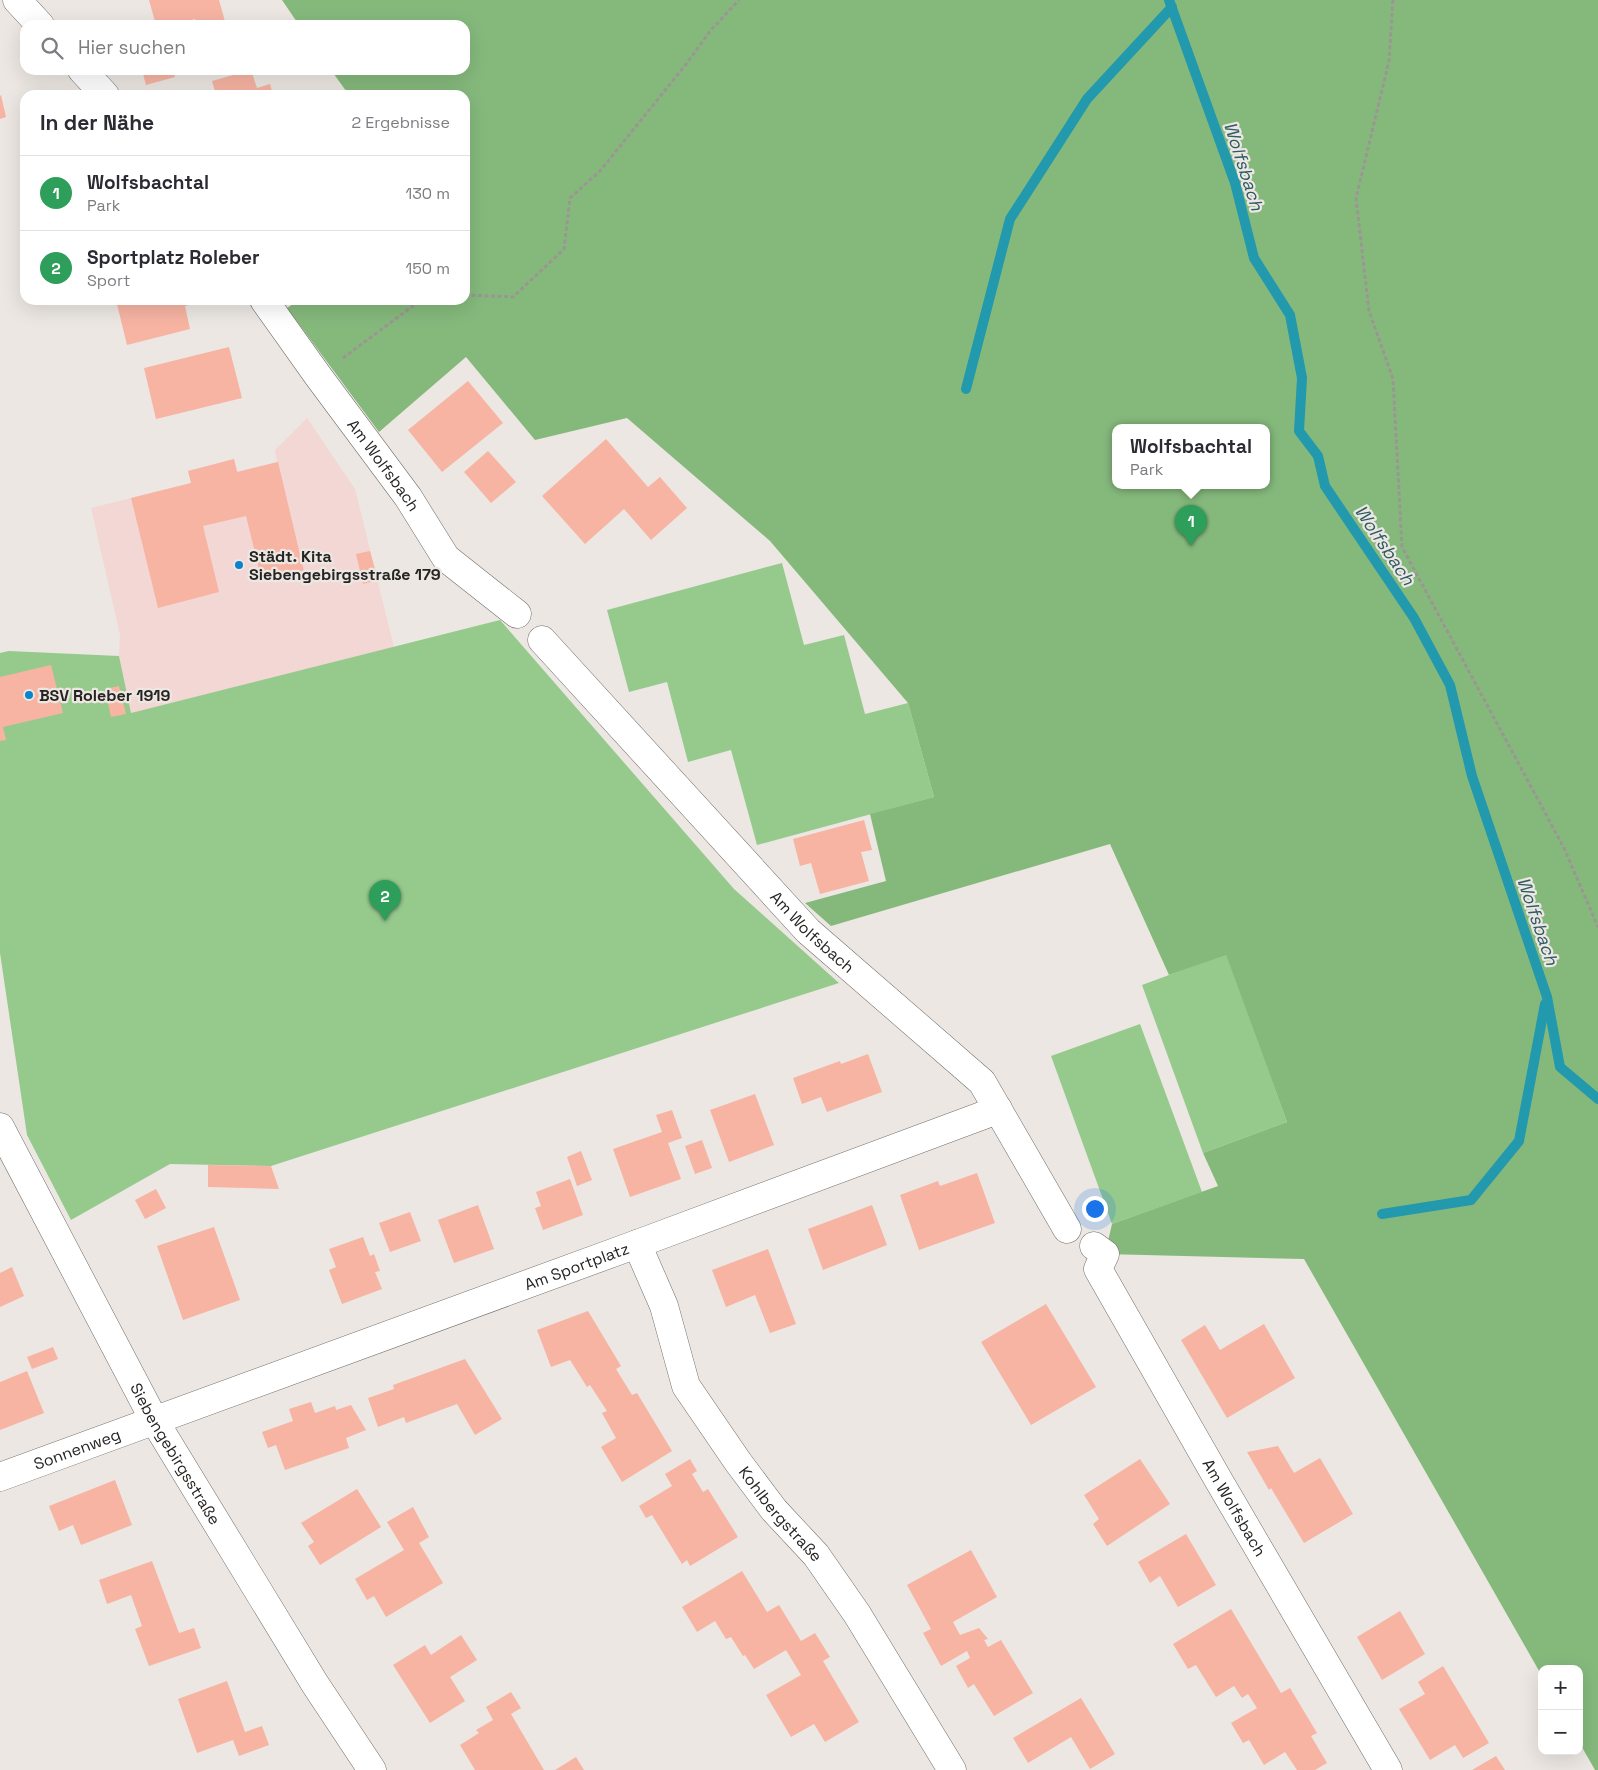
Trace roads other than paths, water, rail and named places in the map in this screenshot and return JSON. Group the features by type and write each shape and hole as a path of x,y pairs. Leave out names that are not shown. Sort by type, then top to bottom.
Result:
{"street":[{"path":"17,0 35,20"},
{"path":"87,75 100,90"},
{"name":"Am Wolfsbach","path":"268,305 408,496 446,558 517,614"},
{"name":"Am Wolfsbach","path":"542,640 808,931 982,1082 1067,1229"},
{"name":"Am Sportplatz","path":"154,1420 637,1244 998,1109"},
{"name":"Siebengebirgsstraße","path":"0,1127 154,1420 315,1684 372,1770"},
{"name":"Kohlbergstraße","path":"637,1244 664,1306 686,1386 743,1469 774,1510 816,1555 857,1614 952,1770"},
{"name":"Am Wolfsbach","path":"1094,1246 1105,1254 1098,1269 1388,1770"},
{"name":"Sonnenweg","path":"0,1477 154,1420"}],"waterway":[{"name":"Wolfsbach","path":"1169,0 1235,183 1254,258 1290,315 1302,378 1299,431 1318,456 1325,486 1414,618 1450,685 1472,776 1547,997 1560,1067 1598,1099"},
{"path":"966,389 1010,219 1087,99 1172,7"},
{"path":"1382,1214 1471,1200 1519,1141 1545,1004"}],"place":[{"name":"Wolfsbachtal","path":"1191,546"},
{"name":"Städt. Kita Siebengebirgsstraße 179","path":"239,565"},
{"name":"BSV Roleber 1919","path":"29,695"},
{"name":"Sportplatz Roleber","path":"385,921"}]}
